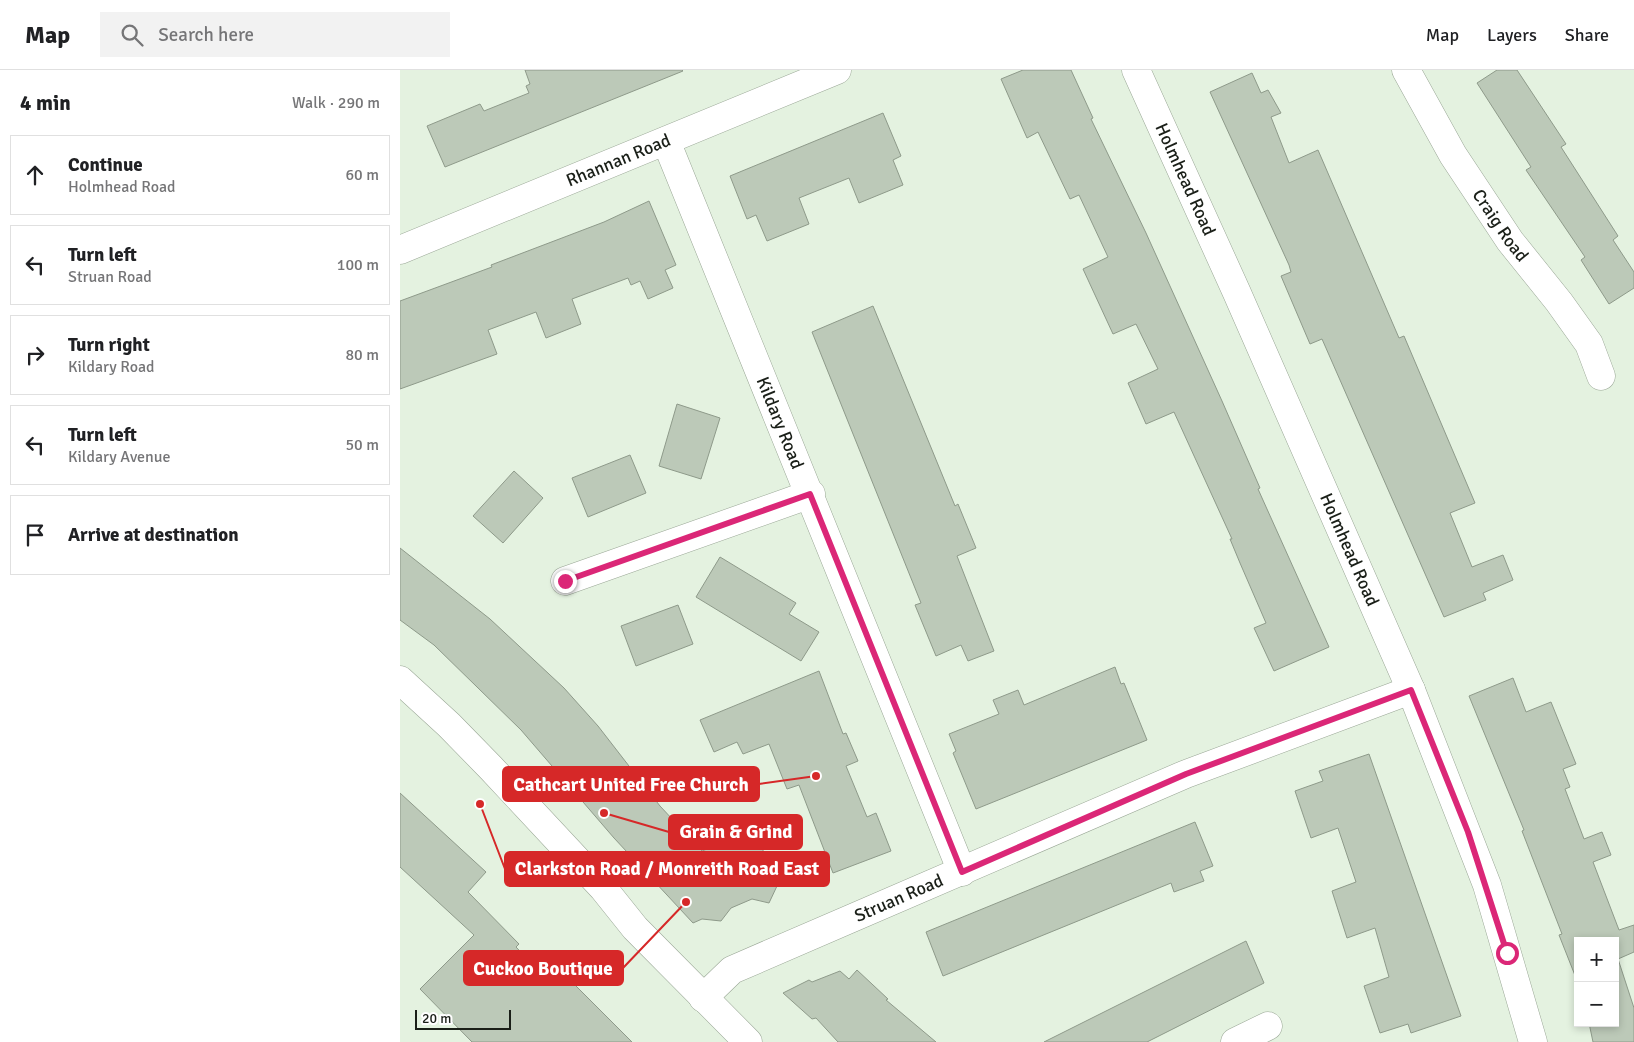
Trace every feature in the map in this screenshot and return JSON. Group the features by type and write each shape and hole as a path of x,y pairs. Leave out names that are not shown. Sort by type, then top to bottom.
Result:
{"street":[{"name":"Rhannan Road","path":"400,250 837,70"},
{"name":"Holmhead Road","path":"1136,70 1234,284 1411,690 1487,885 1533,1042"},
{"name":"Craig Road","path":"1406,70 1463,169 1510,240 1559,302 1589,344 1601,376"},
{"name":"Kildary Road","path":"666,141 962,872"},
{"path":"565,581 810,494"},
{"path":"400,680 450,725 603,888 635,928 748,1042"},
{"name":"Struan Road","path":"703,998 732,970 1186,774 1411,690"},
{"path":"1235,1042 1268,1026"}],"building":[{"path":"525,70 683,71 445,167 427,126 480,104 484,111 529,93 526,86 530,84"},
{"path":"1023,70 1071,70 1093,118 1091,119 1146,233 1222,401 1260,488 1258,489 1329,647 1274,671 1254,628 1266,623 1230,539 1232,539 1174,412 1146,424 1128,383 1158,369 1136,324 1113,334 1083,269 1108,257 1079,195 1070,199 1038,132 1027,138 1001,79"},
{"path":"1497,70 1517,70 1566,144 1561,147 1618,236 1613,240 1634,272 1634,288 1609,304 1581,260 1585,257 1526,170 1531,167 1477,83"},
{"path":"1252,73 1261,93 1268,90 1281,113 1271,117 1289,163 1318,150 1399,338 1404,336 1475,503 1450,513 1472,567 1503,555 1513,580 1483,593 1486,600 1444,617 1322,339 1310,344 1281,276 1291,272 1289,265 1210,92"},
{"path":"883,113 901,156 893,160 903,185 859,203 849,178 799,198 809,224 767,241 756,215 747,219 730,176"},
{"path":"649,201 676,265 665,270 673,288 648,299 640,281 631,285 628,278 572,299 581,324 546,338 536,312 488,330 497,354 400,389 400,301 492,267 491,265 604,222"},
{"path":"873,306 955,506 958,504 976,548 957,556 994,651 968,661 961,645 936,656 915,605 921,603 812,332"},
{"path":"677,404 720,418 701,479 659,466"},
{"path":"630,455 646,493 588,517 572,478"},
{"path":"514,471 543,498 503,543 473,516"},
{"path":"400,548 490,619 564,688 598,726 660,806 702,851 755,830 777,886 769,903 752,899 731,908 721,921 702,919 693,923 614,838 521,730 434,645 400,620"},
{"path":"720,557 796,603 789,614 819,632 801,661 696,597"},
{"path":"678,605 693,644 636,666 621,626"},
{"path":"1115,667 1121,684 1124,683 1147,740 976,809 953,753 956,751 949,734 999,714 993,700 1018,690 1024,705"},
{"path":"819,671 843,734 846,733 858,761 846,766 867,817 876,813 891,851 833,873 799,785 787,789 769,744 743,754 737,742 714,752 700,720"},
{"path":"1513,678 1526,712 1551,702 1576,764 1563,769 1570,787 1565,789 1584,839 1602,832 1611,855 1593,862 1619,930 1634,925 1634,952 1619,959 1619,937 1574,937 1574,973 1559,935 1562,934 1522,831 1524,830 1469,696"},
{"path":"1369,754 1461,1016 1411,1033 1408,1024 1380,1033 1364,986 1389,977 1375,928 1347,938 1332,891 1356,882 1338,828 1311,838 1295,791 1323,781 1319,771"},
{"path":"400,793 486,872 468,892 519,944 516,947 542,974 562,972 632,1042 472,1042 420,989 474,935 400,867"},
{"path":"1195,822 1213,866 1200,871 1204,881 1174,892 1171,883 943,976 926,932"},
{"path":"1246,941 1264,983 1147,1042 1044,1042"},
{"path":"1619,962 1634,1008 1634,1042 1593,1042 1590,1027 1619,1027"},
{"path":"857,970 888,999 886,1000 936,1042 838,1042 816,1018 812,1019 783,993 809,980 812,982 840,971 849,979"}],"place":[{"name":"Cathcart United Free Church","path":"816,776"},
{"name":"Clarkston Road / Monreith Road East","path":"480,804"},
{"name":"Grain & Grind","path":"604,813"},
{"name":"Cuckoo Boutique","path":"686,902"}],"route":[{"path":"565,581 810,494 962,872 1186,774 1411,690 1468,832 1487,885 1507,953"}]}
